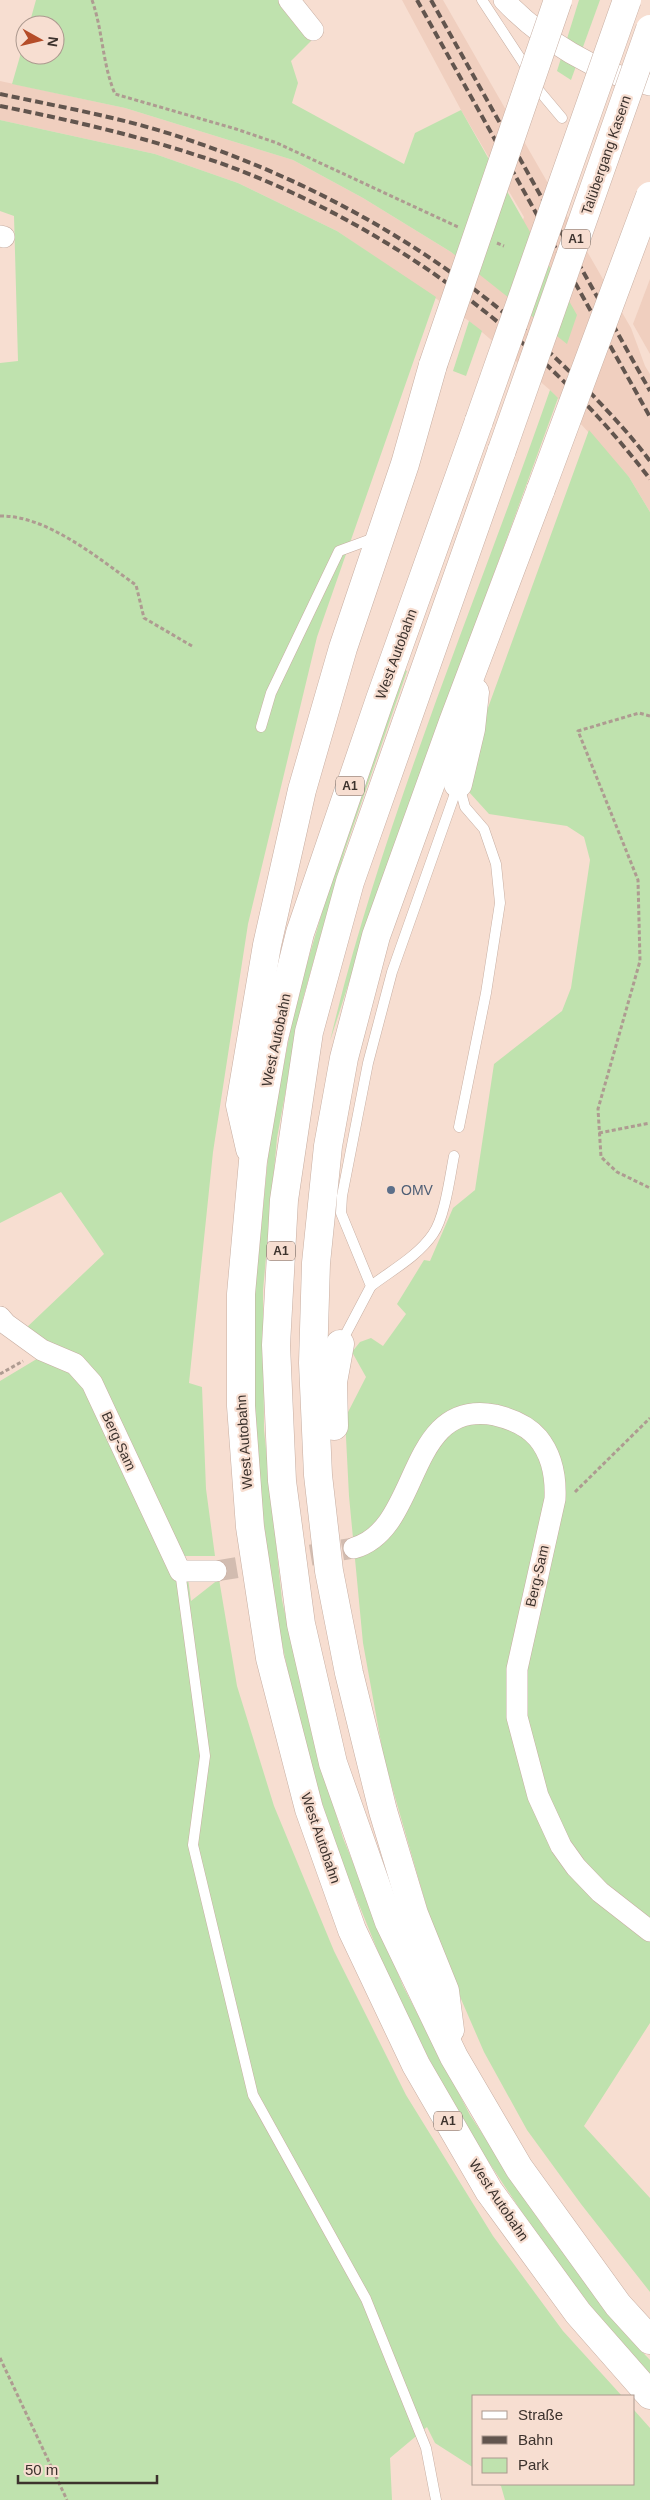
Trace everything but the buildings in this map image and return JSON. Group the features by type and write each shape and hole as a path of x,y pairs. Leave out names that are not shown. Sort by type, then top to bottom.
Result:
{"highway":[{"path":"253,1160 240,1105 267,945 302,790 343,648 405,464 433,365 558,0"},
{"name":"West Autobahn","path":"627,0 480,421 380,699 300,933 274,1038 253,1160 241,1303 241,1406 250,1527 270,1658 309,1810 352,1930 425,2082 489,2191 578,2313 650,2395"},
{"name":"Talübergang Kasern","path":"454,2056 389,1922 333,1763 301,1624 282,1481 276,1346 284,1200 309,1032 350,882 650,29"},
{"path":"454,2056 445,1991 412,1905 384,1811 354,1692 330,1571 318,1475 313,1363 316,1263 328,1146 344,1058 376,936 453,722 479,657 650,196"},
{"path":"458,784 471,729 479,657"},
{"path":"325,1529 335,1475 333,1382 340,1344"},
{"name":"A1","path":"454,2056 519,2168 618,2305 650,2340"}],"street":[{"path":"289,0 313,30"},
{"path":"504,0 531,26 571,53 614,73 650,85"},
{"name":"Berg-Sam","path":"0,1317 6,1324 42,1350 75,1364 92,1383 180,1571"},
{"name":"Berg-Sam","path":"354,1548 377,1537 389,1524 427,1446 440,1430 458,1418 489,1414 502,1417 518,1422 537,1437 546,1449 552,1467 555,1499 517,1669 517,1718 538,1796 562,1846 576,1866 600,1892 650,1931"},
{"path":"180,1571 216,1571"}],"lane":[{"path":"482,0 524,64 536,87 562,118"},
{"path":"260,727 271,693 339,551 380,536"},
{"path":"458,784 465,807 484,829 496,864 500,903 486,993 459,1127"},
{"path":"371,1286 341,1214 342,1196 368,1063 392,972 458,784"},
{"path":"340,1344 371,1286 420,1249 434,1232 446,1196 454,1156"},
{"path":"180,1571 205,1756 193,1844 253,2095 366,2300 426,2448 436,2500"}],"path":[{"path":"92,0 99,19 106,75 115,94 236,129 277,143 463,229"},
{"path":"495,242 504,246"},
{"path":"0,516 12,516 67,536 136,585 144,618 192,646"},
{"path":"650,716 639,713 578,731 638,880 640,961 598,1110 601,1157 617,1172 650,1188"},
{"path":"600,1133 650,1123"},
{"path":"0,1374 42,1350"},
{"path":"574,1493 650,1418"},
{"path":"0,2358 67,2500"}],"shaded area":[{"path":"402,0 443,0 631,328 645,366 650,374 650,512 629,477 550,390 469,321 337,231 238,183 155,154 0,120 0,81 125,108 293,160 363,198 451,252 498,288 524,217 461,110"},
{"path":"650,279 650,354 633,324"}],"green space":[{"path":"36,0 279,0 311,41 291,61 298,83 292,103 404,164 415,133 461,110 577,315 567,344 451,252 363,198 293,160 125,108 12,84 17,65 65,65 65,15 32,15"},
{"path":"579,0 600,0 571,80 557,71"},
{"path":"0,120 155,154 238,183 337,231 436,297 317,637 248,924 213,1152 189,1383 202,1387 206,1489 215,1556 185,1556 191,1601 219,1579 237,1686 274,1806 334,1951 406,2095 493,2236 563,2331 621,2395 472,2395 472,2467 435,2443 427,2427 390,2458 392,2500 0,2500 0,1381 40,1357 25,1329 104,1254 61,1192 0,1223 0,363 18,361 14,216 0,211"},
{"path":"469,321 482,331 466,376 453,371"},
{"path":"550,390 558,398 381,883 330,1041 376,876 403,794"},
{"path":"589,430 629,477 650,512 650,2023 584,2126 650,2198 650,2292 581,2204 527,2130 484,2052 438,1946 384,1759 363,1643 349,1496 345,1418 366,1377 352,1352 360,1342 371,1338 383,1346 406,1314 397,1304 424,1260 430,1261 453,1208 475,1190 494,1064 562,1011 571,988 590,860 584,837 567,826 489,814 469,792 477,738"},
{"path":"405,670 407,671 345,850 302,1002 277,1138 263,1290 264,1430 282,1600 309,1722 343,1838 403,1986 470,2115 545,2229 628,2337 650,2360 650,2377 618,2342 539,2238 459,2117 394,1991 334,1843 300,1728 275,1610 253,1437 255,1291 270,1137 296,1001 341,848"},
{"path":"635,2411 650,2428 650,2500 505,2500 500,2485 635,2485"}],"tunnel":[{"path":"216,1571 354,1548"}],"railway":[{"path":"417,0 650,417"},
{"path":"431,0 650,391"},
{"path":"0,94 115,119 183,138 239,158 293,181 346,208 397,237 446,269 493,304 538,342 581,383 608,411 650,461"},
{"path":"0,106 111,131 193,154 283,188 343,218 402,252 458,291 511,333 561,378 607,427 650,479"}],"place":[{"name":"OMV","path":"391,1190"}]}
